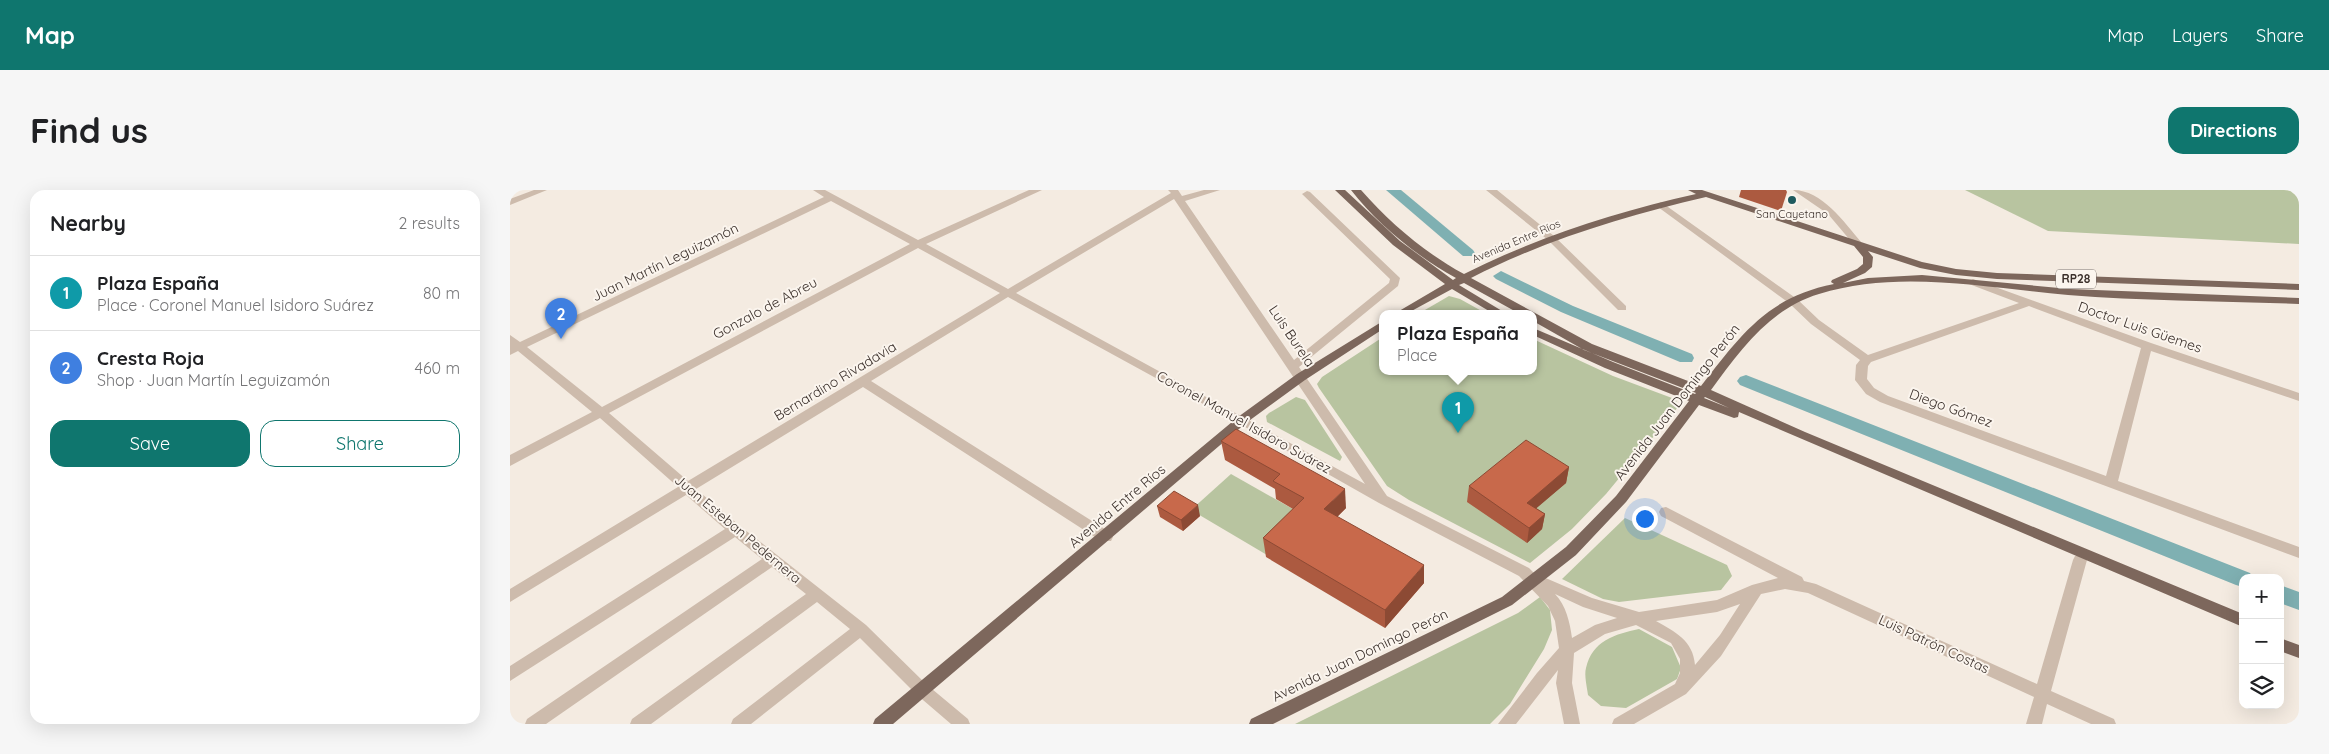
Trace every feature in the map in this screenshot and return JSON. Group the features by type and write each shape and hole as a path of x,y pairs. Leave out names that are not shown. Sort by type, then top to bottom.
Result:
{"main road":[{"path":"1340,190 1370,221 1450,284 1495,310"},
{"path":"1356,190 1381,218 1443,268 1521,310"},
{"path":"1701,192 1858,244 1868,257 1868,265 1816,291"},
{"name":"Avenida Entre Ríos","path":"1406,310 1450,284 1551,238 1701,192"},
{"name":"RP28","path":"1858,244 1920,265 1956,272 2111,281 2299,287"},
{"name":"Avenida Juan Domingo Perón","path":"1257,724 1507,600 1571,551 1621,499 1702,396 1740,344 1766,318 1793,301 1816,291 1884,280 1922,278 2070,292 2299,301"},
{"path":"1537,319 1588,347 1812,446 2239,627"},
{"name":"Avenida Entre Ríos","path":"881,724 1106,536 1298,371 1379,326"},
{"path":"1537,333 1609,365 1702,396 1801,435 2239,619"},
{"path":"2284,638 2299,644"},
{"path":"2284,646 2299,652"}],"street":[{"path":"510,202 542,190"},
{"name":"Coronel Manuel Isidoro Suárez","path":"818,190 1006,294 1242,420 1384,500 1524,572 1554,602 1562,621 1567,650 1564,683 1572,724"},
{"name":"Gonzalo de Abreu","path":"510,461 918,244 1037,190"},
{"name":"Bernardino Rivadavia","path":"510,596 1006,294 1176,194 1215,190"},
{"path":"1491,190 1551,238 1622,308"},
{"path":"1798,190 1831,212 1858,244"},
{"name":"Luis Burela","path":"1176,194 1384,500"},
{"path":"1298,371 1394,284 1395,278 1307,194"},
{"name":"Juan Martín Leguizamón","path":"513,346 831,197"},
{"path":"1661,204 1793,301 1815,322 1867,359 2029,303"},
{"name":"Doctor Luis Güemes","path":"1973,282 2147,346 2299,397"},
{"name":"Juan Esteban Pedernera","path":"513,346 600,412 735,530 861,629 958,723"},
{"path":"2111,483 2147,346"},
{"name":"Diego Gómez","path":"1867,359 1862,365 1861,380 1870,392 1884,399 2299,553"},
{"path":"864,382 1106,536"},
{"path":"1666,512 1811,588"},
{"path":"510,674 735,530"},
{"path":"533,724 772,559"},
{"path":"2034,724 2080,560"},
{"path":"1524,572 1588,603 1635,617 1676,639 1687,658 1688,672 1681,689"},
{"name":"Luis Patrón Costas","path":"1635,617 1719,605 1757,589 1782,582 1811,588 2108,724"},
{"path":"1620,724 1681,689 1702,670 1722,645 1757,589"},
{"path":"638,724 817,594"},
{"path":"1506,724 1544,674 1567,650 1595,632 1635,617"},
{"path":"739,724 861,629"}],"green space":[{"path":"1965,190 2299,190 2299,244 2048,231"},
{"path":"1449,296 1460,299 1480,310 1425,310"},
{"path":"1379,340 1379,375 1537,375 1537,341 1613,376 1672,398 1676,400 1678,407 1606,494 1572,529 1530,563 1409,500 1387,486 1319,388 1317,384 1322,377"},
{"path":"1296,397 1305,400 1342,457 1340,461 1267,422 1266,416 1269,413"},
{"path":"1231,474 1307,517 1267,555 1191,510"},
{"path":"1625,518 1727,565 1732,576 1721,590 1619,602 1603,599 1562,579"},
{"path":"1540,597 1550,610 1552,630 1544,649 1510,704 1490,724 1295,724 1518,613"},
{"path":"1639,629 1672,647 1681,668 1677,679 1626,708 1601,706 1588,695 1585,674 1589,659 1593,651 1606,640 1621,633"}],"building":[{"path":"1236,429 1345,489 1324,509 1424,565 1385,610 1263,538 1304,498 1273,481 1280,474 1221,441"},
{"path":"1526,440 1569,467 1527,503 1545,514 1529,528 1469,486"},
{"path":"1174,491 1198,505 1181,520 1157,506"}],"waterway":[{"path":"1393,190 1468,253"},
{"path":"1501,276 1567,309 1686,358"},
{"path":"1746,381 2239,577"},
{"path":"2284,595 2299,601"}],"place":[{"name":"San Cayetano","path":"1792,200"},
{"name":"Cresta Roja","path":"561,339"},
{"name":"Plaza España","path":"1458,433"}]}
